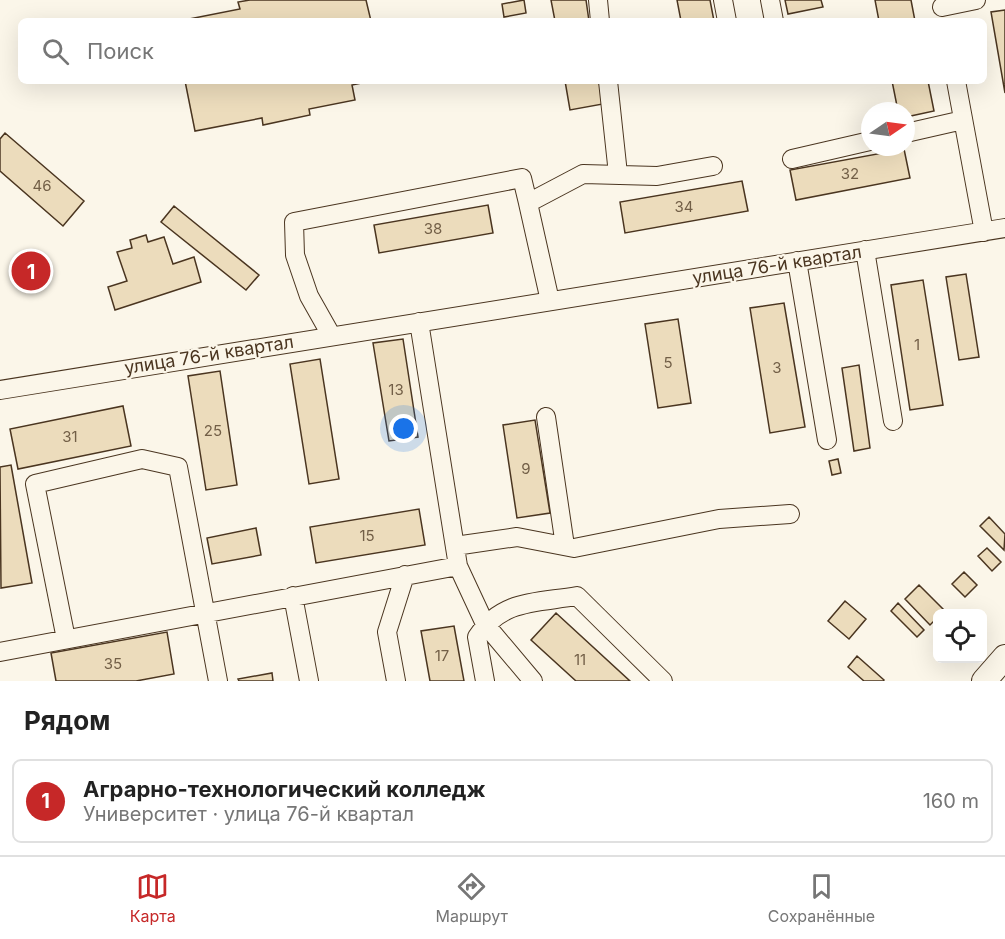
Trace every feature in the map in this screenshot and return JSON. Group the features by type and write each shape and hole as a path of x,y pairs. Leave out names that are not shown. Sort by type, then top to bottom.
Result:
{"main road":[{"path":"984,681 1005,657"}],"street":[{"path":"598,0 600,18"},
{"path":"723,0 726,18"},
{"path":"770,0 773,18"},
{"path":"943,9 976,0"},
{"path":"608,84 618,174"},
{"path":"957,84 984,232"},
{"path":"915,131 963,120"},
{"path":"792,159 861,143"},
{"path":"528,203 583,174 657,176 713,166"},
{"path":"331,335 309,296 295,255 294,222 522,178 550,302"},
{"name":"улица 76-й квартал","path":"0,390 1005,228"},
{"path":"865,250 892,420"},
{"path":"797,261 827,440"},
{"path":"419,322 458,566 485,624 533,681"},
{"path":"546,417 564,546"},
{"path":"66,639 35,484 142,459 178,467 218,681"},
{"path":"455,546 517,537 574,548 718,519 790,514"},
{"path":"0,652 458,566"},
{"path":"396,681 387,632 405,575"},
{"path":"293,596 309,681"},
{"path":"485,681 477,637 485,624 507,608 577,596 663,681"}],"building":[{"path":"250,0 366,0 370,18 194,18 240,9 238,2"},
{"path":"524,0 526,13 504,17 502,4"},
{"path":"551,0 586,0 589,18 554,18"},
{"path":"677,0 710,0 713,18 680,18"},
{"path":"785,0 821,0 823,7 788,14"},
{"path":"875,0 911,0 914,18 878,18"},
{"path":"1005,10 1005,93 991,12"},
{"path":"186,84 357,84 352,85 355,100 309,109 310,115 263,125 262,118 195,131"},
{"path":"566,84 600,84 603,104 570,110"},
{"path":"893,84 929,84 934,111 915,115 915,102 896,102"},
{"path":"5,133 84,201 63,226 0,171 0,139"},
{"path":"866,156 905,156 910,178 796,200 790,170"},
{"path":"742,181 748,211 625,233 620,202"},
{"path":"488,205 493,233 379,253 374,225"},
{"path":"174,206 259,275 246,290 161,222"},
{"path":"146,235 148,242 164,237 173,264 194,257 201,282 115,310 108,287 127,281 117,252 132,248 130,240"},
{"path":"966,274 979,357 959,360 946,277"},
{"path":"923,280 943,405 910,410 891,285"},
{"path":"784,303 805,427 770,433 750,308"},
{"path":"678,319 691,403 658,408 645,324"},
{"path":"403,339 418,437 389,441 373,343"},
{"path":"320,359 339,479 309,484 290,364"},
{"path":"859,365 870,448 854,451 842,368"},
{"path":"220,371 237,485 206,490 188,376"},
{"path":"123,406 131,446 18,469 10,429"},
{"path":"535,420 550,513 517,518 503,425"},
{"path":"838,459 841,473 832,475 829,461"},
{"path":"11,465 32,583 1,588 0,467"},
{"path":"419,509 425,545 316,563 310,527"},
{"path":"989,517 1005,534 1004,550 980,526"},
{"path":"256,528 261,555 212,564 207,538"},
{"path":"987,548 1001,562 992,571 978,556"},
{"path":"964,572 977,585 965,597 952,584"},
{"path":"919,585 943,609 933,609 933,622 930,625 905,599"},
{"path":"845,601 866,619 849,639 828,621"},
{"path":"898,603 924,630 917,637 891,611"},
{"path":"556,613 630,681 576,681 531,640"},
{"path":"454,626 464,681 430,681 421,631"},
{"path":"167,632 174,674 136,681 56,681 51,653"},
{"path":"857,656 884,680 864,681 848,667"},
{"path":"272,673 273,681 239,681 238,679"}],"place":[{"name":"Аграрно-технологический колледж","path":"31,271"}]}
